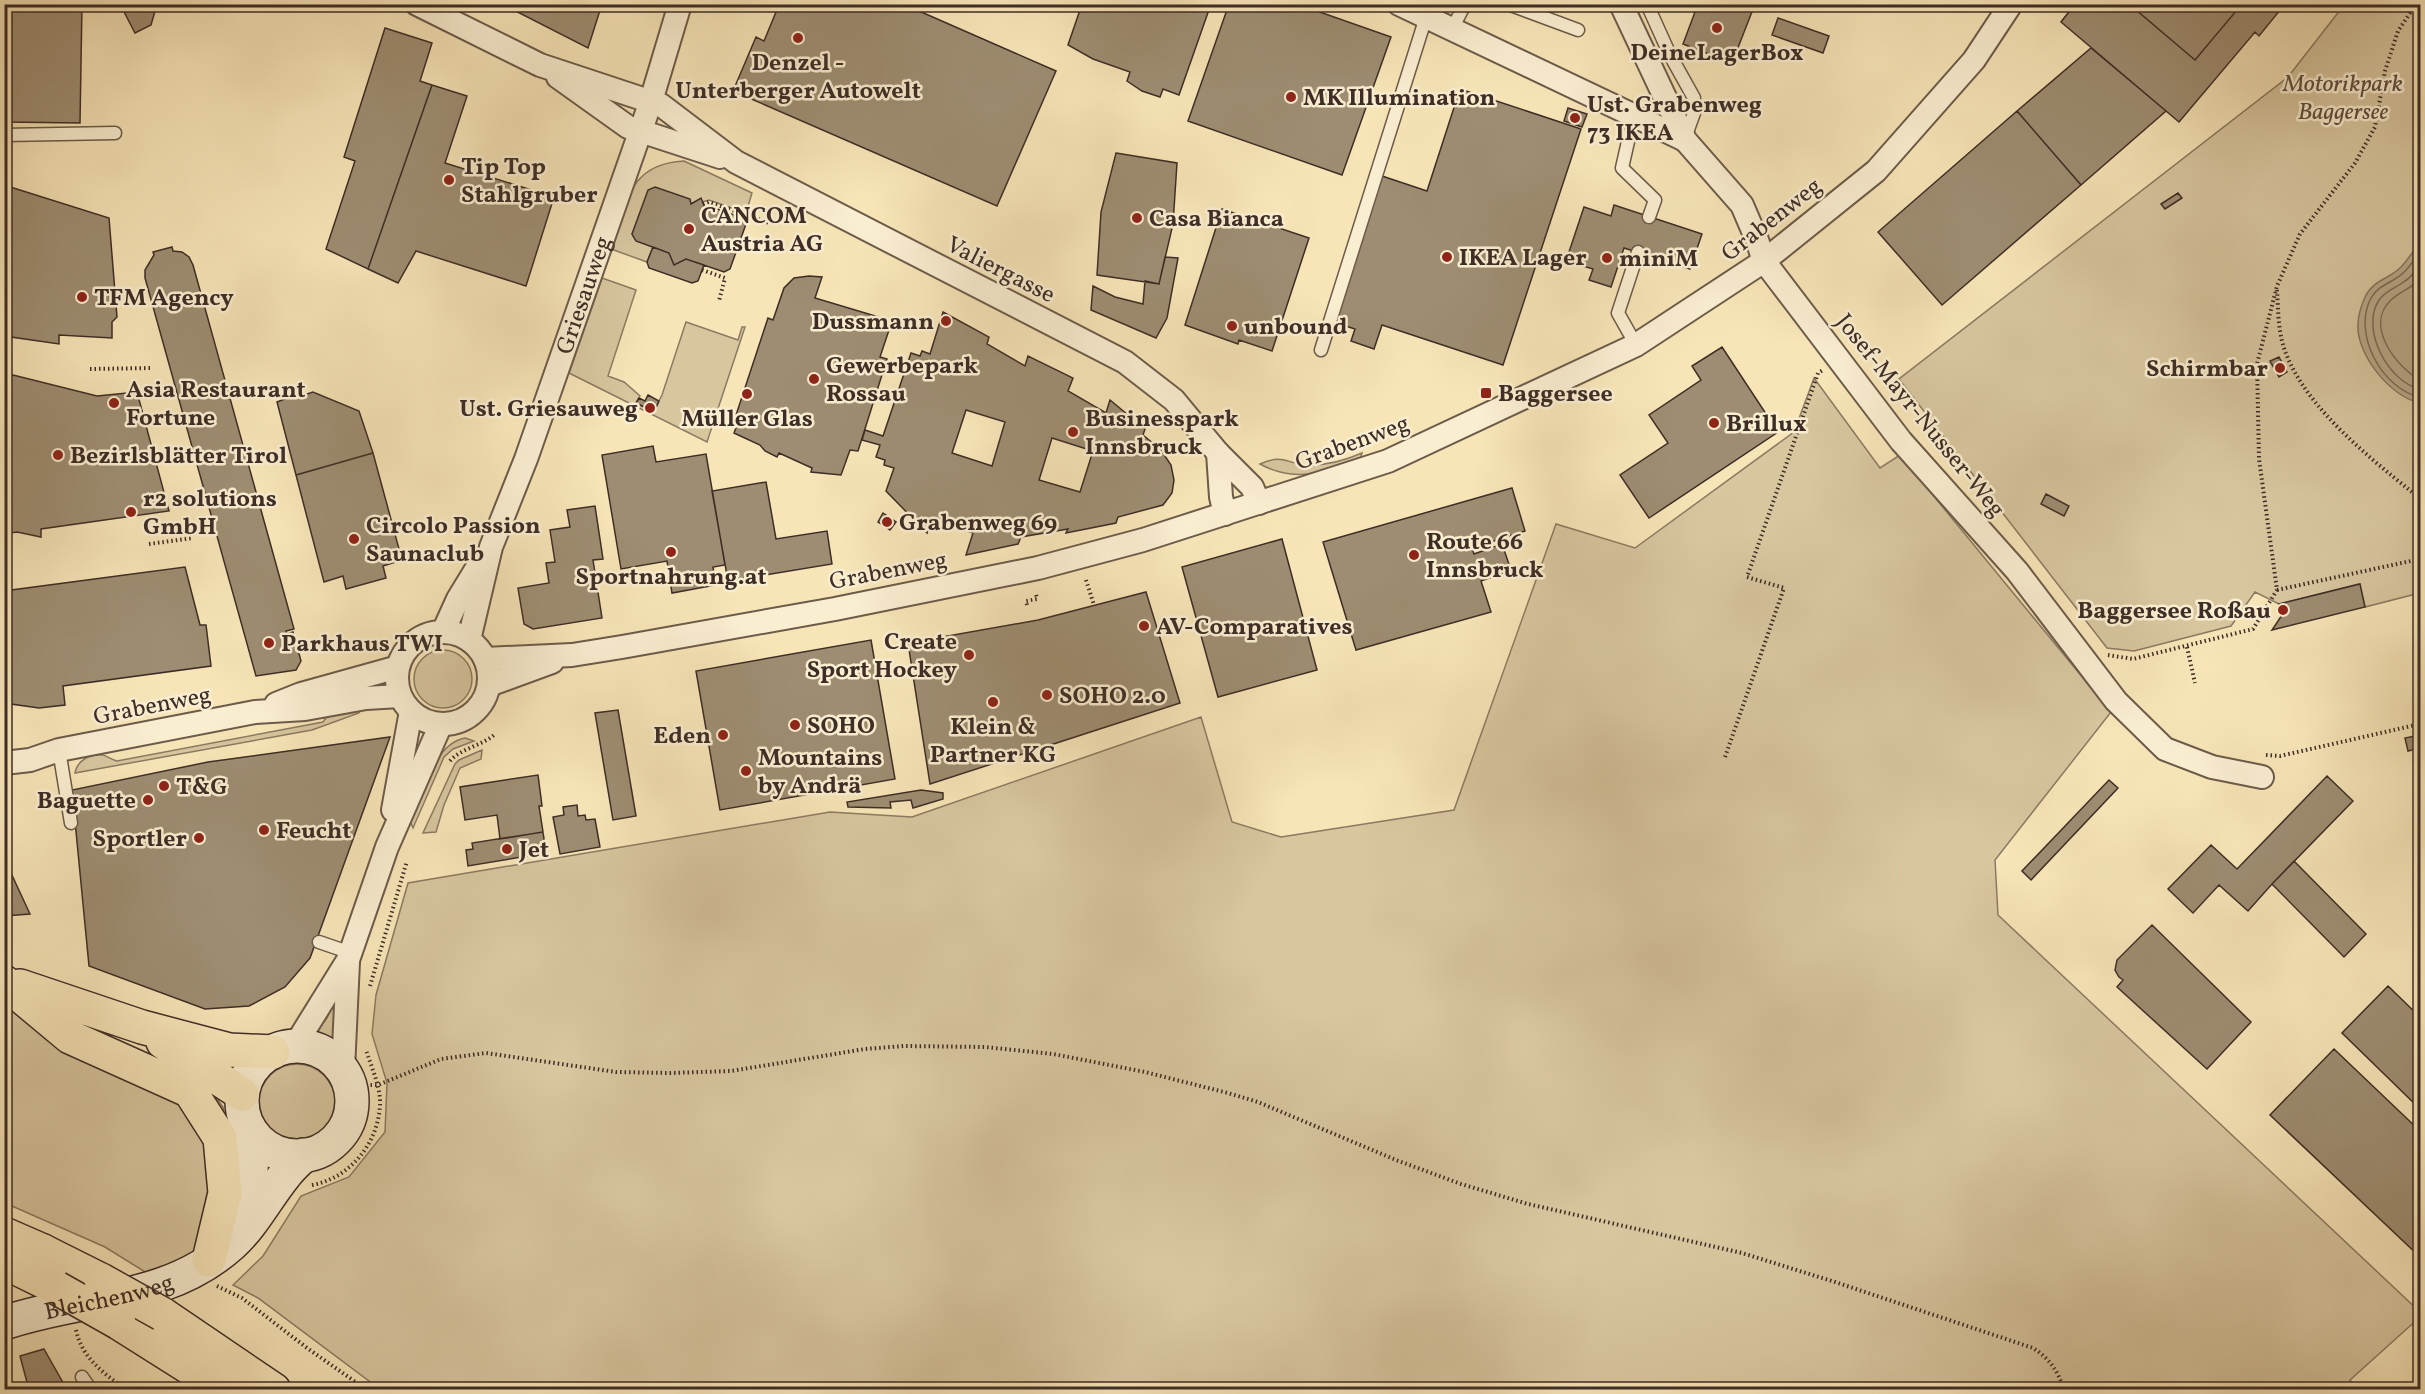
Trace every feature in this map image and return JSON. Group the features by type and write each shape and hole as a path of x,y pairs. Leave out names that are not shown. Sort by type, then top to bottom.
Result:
{"main road":[{"path":"4,981 142,1027 229,1050 319,1051 357,1080 349,1119 341,1135 328,1147 304,1155 277,1153 262,1143 250,1130"},
{"path":"4,981 70,1037 190,1091 219,1138 225,1193 200,1267"},
{"path":"142,1027 242,1095"},
{"path":"200,1267 230,1229 247,1192 253,1164 250,1130 243,1113 242,1095 251,1071 259,1061 283,1049"},
{"name":"Bleichenweg","path":"12,1318 64,1297 128,1296 200,1267 231,1245 245,1231 286,1173 304,1155"},
{"path":"4,1234 101,1280 162,1314 274,1389"},
{"path":"4,1262 64,1297 119,1323 225,1389"}],"street":[{"name":"Valiergasse","path":"417,4 540,65 661,105 736,162"},
{"name":"Griesauweg","path":"469,640 491,547 526,459 641,131 680,4"},
{"path":"1399,4 1685,140"},
{"name":"Josef-Mayr-Nusser-Weg","path":"1621,4 1685,140 1742,205 1758,240 1764,261 1901,441 2017,571 2125,709 2165,749 2212,767 2262,777"},
{"name":"Grabenweg","path":"485,659 572,655 835,609 1038,568 1112,550 1388,461 1636,345 1764,261 1876,171 1974,60 2011,4"},
{"name":"Valiergasse","path":"540,65 628,127 736,162 1125,362 1174,400 1218,453 1252,487 1259,503"},
{"path":"1218,453 1221,497 1225,514"},
{"name":"Griesauweg","path":"443,632 458,599 491,547"},
{"path":"387,847 405,704 396,682 398,667 404,653 414,642 428,635 443,632 458,634 469,640 485,659 489,671 489,686 485,699 464,720 432,724 405,704"},
{"name":"Grabenweg","path":"489,686 572,655"},
{"name":"Grabenweg","path":"255,712 301,694 398,667"},
{"name":"Grabenweg","path":"4,764 30,760 59,750 255,712 305,709 366,698 405,704"},
{"path":"283,1049 349,957 387,847 441,724"},
{"name":"Grabenweg","path":"4,748 27,745 59,750"},
{"path":"349,957 357,1080"}],"lane":[{"path":"1452,30 1465,4"},
{"path":"1508,4 1578,30"},
{"path":"1647,4 1670,55 1694,98 1694,113 1685,140"},
{"path":"1321,350 1426,17"},
{"path":"1634,116 1622,168 1655,200 1649,217"},
{"path":"4,135 115,133"},
{"path":"1636,345 1618,313 1638,252"},
{"path":"59,750 70,823"},
{"path":"319,942 349,957"},
{"path":"82,1377 91,1389"},
{"path":"4,1384 9,1389"}],"path":[{"path":"2099,654 2133,659 2253,629 2277,590 2259,459 2257,364 2277,286 2300,234 2355,164 2375,127 2385,71 2398,31 2416,4"},
{"path":"703,204 709,202 769,224"},
{"path":"702,270 725,278 719,301"},
{"path":"2277,286 2282,341 2301,384 2355,447 2412,492 2421,496"},
{"path":"1725,757 1785,588 1747,577 1818,373 1838,358"},
{"path":"90,369 153,368"},
{"path":"149,544 193,538"},
{"path":"2277,590 2421,559"},
{"path":"1086,580 1094,605"},
{"path":"1027,605 1026,601 1037,599 1036,594"},
{"path":"2187,647 2195,683"},
{"path":"2257,754 2280,756 2421,724"},
{"path":"446,767 455,755 480,745 495,734"},
{"path":"368,995 410,854"},
{"path":"364,1041 357,1080 441,1059 473,1054 500,1055 616,1072 671,1073 731,1071 865,1049 904,1046 985,1047 1053,1054 1145,1072 1258,1102 1425,1172 1494,1194 1742,1253 2033,1348 2050,1361 2064,1389"},
{"path":"200,1267 307,1348 367,1389"},
{"path":"64,1297 84,1353 111,1378 127,1389"}],"green space":[{"name":"Motorikpark Baggersee","path":"2344,5 2420,5 2420,604 2416,594 2365,607 2359,584 2279,604 2255,592 2231,626 2134,651 2107,648 1899,379 2288,77"},
{"path":"684,161 752,193 746,213 709,200 702,202 701,199 632,234 636,241 653,247 647,262 611,249 626,202 640,178 665,164"},
{"path":"602,278 636,290 608,376 624,382 640,396 636,403 653,412 662,395 686,322 738,340 742,327 745,327 707,442 569,373"},
{"path":"1814,378 1880,468 1900,455 2111,712 1995,860 1998,915 2420,1312 2420,1317 2350,1380 2359,1390 381,1390 258,1298 233,1285 263,1256 301,1196 349,1177 385,1132 387,1083 372,1034 376,995 408,883 830,812 912,817 1201,717 1232,822 1281,837 1454,810 1556,524 1635,548 1794,432"},
{"path":"1362,453 1360,460 1310,474 1286,473 1260,464 1281,459 1303,465 1324,464"},
{"path":"443,650 459,655 467,663 472,679 467,695 459,703 443,708 427,703 419,695 414,679 419,663 427,655"},
{"path":"361,708 359,713 312,730 75,773 81,762 93,755 103,755 117,761 323,722 328,715"},
{"path":"465,738 474,741 453,749 444,757 413,828 409,819 430,771 445,749"},
{"path":"482,750 481,759 460,768 444,805 436,832 423,833 455,764"},
{"path":"337,993 335,1039 333,1039 317,1031 327,1018"},
{"path":"4,1004 210,1089 223,1107 228,1131 216,1234 186,1259 150,1275 105,1247 5,1203"},
{"path":"297,1064 312,1067 324,1075 332,1087 335,1102 332,1117 324,1129 312,1137 297,1140 282,1137 270,1129 262,1117 259,1102 262,1087 270,1075 282,1067"}],"water":[{"path":"2420,242 2420,403 2398,392 2377,373 2363,349 2358,324 2361,307 2368,291 2400,268"}],"building":[{"path":"4,4 82,4 80,123 4,122"},
{"path":"120,4 157,4 151,25 135,33"},
{"path":"502,4 602,4 588,48"},
{"path":"759,4 903,4 1056,71 997,206 733,91 756,37 764,41 776,12"},
{"path":"1082,4 1211,4 1179,95 1163,89 1160,97 1142,91 1127,81 1130,72 1093,59 1068,45"},
{"path":"1229,4 1297,4 1391,37 1342,175 1188,121"},
{"name":"DeineLagerBox","path":"1676,4 1755,4 1732,63 1683,44 1695,12"},
{"path":"2075,4 2129,4 2195,60 2242,4 2285,4 2259,36 2255,32 2179,122 2061,22"},
{"path":"2129,4 2242,4 2195,60"},
{"path":"1778,18 1829,36 1823,53 1772,35"},
{"path":"385,28 432,43 420,81 432,85 368,269 326,249 355,161 344,157"},
{"path":"2091,48 2166,111 2081,185 2017,111"},
{"name":"Tip Top Stahlgruber","path":"432,85 467,96 445,163 554,197 526,286 416,251 398,283 368,269"},
{"name":"IKEA Lager","path":"1460,89 1581,129 1503,365 1382,325 1374,349 1351,341 1355,329 1333,322 1382,176 1427,191"},
{"name":"Ust. Grabenweg 73 IKEA","path":"1568,108 1587,114 1582,127 1564,121"},
{"path":"2017,111 2081,185 1942,305 1878,232"},
{"name":"Casa Bianca","path":"1116,153 1177,163 1173,224 1159,284 1097,275 1101,212"},
{"path":"4,185 109,218 117,317 112,322 112,338 59,335 59,344 4,336"},
{"name":"CANCOM Austria AG","path":"655,187 690,199 691,204 701,198 705,208 709,206 743,218 746,224 730,269 724,272 686,259 674,265 669,253 636,241 632,234 648,190"},
{"path":"2178,193 2182,198 2165,209 2161,204"},
{"path":"1614,205 1702,234 1690,269 1624,248 1611,287 1589,280 1593,269 1566,261 1584,207 1611,216"},
{"path":"1222,209 1309,238 1272,351 1239,340 1238,344 1185,325"},
{"path":"172,247 173,251 182,252 189,257 193,265 294,629 286,631 287,634 293,632 301,661 296,670 256,676 145,278 145,270 154,255 153,252"},
{"path":"653,247 669,253 674,265 686,259 704,265 698,281 692,283 649,268 647,262"},
{"path":"1165,257 1178,258 1167,318 1156,338 1091,310 1093,286 1115,297 1143,304 1145,281 1159,284"},
{"name":"Gewerbepark Rossau","path":"822,277 815,298 892,321 880,357 887,359 858,451 850,450 841,475 811,472 812,468 779,453 777,457 765,451 760,445 734,433 740,417 736,415 768,318 773,320 784,288 794,278"},
{"name":"Businesspark Innsbruck","path":"943,312 989,337 987,344 1025,366 1028,356 1073,378 1068,391 1106,413 1110,400 1145,429 1143,435 1161,450 1171,465 1174,480 1172,493 1163,505 1118,517 1116,523 1066,533 1068,529 1021,537 1018,544 966,555 973,533 931,520 927,533 886,491 894,468 884,465 885,460 876,457 880,445 862,440 865,430 883,436 911,353 920,356 922,351 930,354","holes":["966,410 1005,422 992,466 952,453","1052,438 1093,451 1080,492 1039,480"]},
{"name":"Brillux","path":"1722,347 1778,432 1649,518 1620,475 1668,443 1649,415 1701,380 1692,366"},
{"path":"2279,357 2287,372 2279,377 2270,361"},
{"path":"13,375 97,396 137,392 169,511 41,529 41,537 17,532 4,534 4,383"},
{"path":"301,385 304,395 313,392 359,411 373,453 296,475 277,402 290,397 288,389"},
{"name":"Ust. Griesauweg","path":"648,395 659,401 654,412 636,403 639,398 645,401"},
{"path":"653,446 656,462 706,454 725,565 713,567 716,585 672,593 667,561 621,569 602,455"},
{"name":"Circolo Passion Saunaclub","path":"373,453 402,560 383,566 386,578 346,589 343,576 324,582 296,475"},
{"path":"766,482 776,539 827,531 832,564 728,581 712,491"},
{"path":"1512,488 1525,531 1472,548 1474,554 1502,544 1511,570 1481,581 1491,612 1356,650 1323,542"},
{"path":"2046,494 2069,506 2064,516 2041,504"},
{"path":"595,506 603,559 593,560 602,618 533,629 524,624 518,588 549,583 546,563 555,562 550,530 570,527 567,510"},
{"name":"Grabenweg 69","path":"883,513 896,522 890,530 878,522"},
{"path":"1282,539 1317,670 1218,697 1182,567"},
{"path":"185,567 200,625 206,625 211,666 63,686 65,705 39,708 4,703 4,591"},
{"path":"2360,584 2365,607 2272,630 2282,615 2279,604"},
{"name":"SOHO 2.0","path":"1146,592 1180,703 930,784 908,643 1038,620"},
{"name":"SOHO","path":"871,640 895,779 720,810 696,671"},
{"path":"618,710 636,816 613,820 595,713"},
{"path":"2420,735 2420,748 2408,751 2405,738"},
{"path":"390,737 310,958 285,987 249,1006 205,1009 89,966 72,790 208,762"},
{"name":"Jet","path":"538,775 543,832 500,839 497,815 465,820 460,787"},
{"path":"2327,776 2353,801 2248,911 2219,885 2193,913 2168,889 2211,845 2237,869"},
{"path":"2109,780 2118,788 2031,880 2022,871"},
{"path":"921,790 943,793 943,799 913,808 911,800 890,802 891,808 848,807 847,802"},
{"path":"577,805 578,816 585,815 586,820 595,819 600,847 560,854 553,817 564,815 563,807"},
{"name":"Jet","path":"543,832 546,853 468,866 466,850 473,849 472,843"},
{"path":"4,858 30,914 4,916"},
{"path":"2294,861 2366,934 2344,957 2272,884"},
{"path":"2152,925 2251,1022 2207,1069 2117,987 2123,980 2115,970 2117,960"},
{"path":"2388,986 2420,1017 2420,1109 2342,1033"},
{"path":"2334,1049 2420,1131 2420,1257 2270,1115"},
{"path":"44,1349 66,1390 29,1390 20,1356"}],"place":[{"name":"DeineLagerBox","path":"1717,28"},
{"name":"Denzel - Unterberger Autowelt","path":"798,38"},
{"name":"MK Illumination","path":"1291,97"},
{"name":"Ust. Grabenweg 73 IKEA","path":"1575,118"},
{"name":"Tip Top Stahlgruber","path":"449,180"},
{"name":"Casa Bianca","path":"1137,218"},
{"name":"CANCOM Austria AG","path":"689,229"},
{"name":"IKEA Lager","path":"1447,257"},
{"name":"miniM","path":"1607,258"},
{"name":"TFM Agency","path":"82,297"},
{"name":"Dussmann","path":"946,321"},
{"name":"unbound","path":"1232,326"},
{"name":"Schirmbar","path":"2280,368"},
{"name":"Gewerbepark Rossau","path":"814,379"},
{"name":"Baggersee","path":"1486,393"},
{"name":"Müller Glas","path":"747,394"},
{"name":"Asia Restaurant Fortune","path":"114,403"},
{"name":"Ust. Griesauweg","path":"650,408"},
{"name":"Brillux","path":"1714,423"},
{"name":"Businesspark Innsbruck","path":"1073,432"},
{"name":"Bezirlsblätter Tirol","path":"58,455"},
{"name":"r2 solutions GmbH","path":"131,512"},
{"name":"Grabenweg 69","path":"887,522"},
{"name":"Circolo Passion Saunaclub","path":"354,539"},
{"name":"Sportnahrung.at","path":"671,552"},
{"name":"Route 66 Innsbruck","path":"1414,555"},
{"name":"Baggersee Roßau","path":"2283,610"},
{"name":"AV-Comparatives","path":"1144,626"},
{"name":"Parkhaus TWI","path":"269,643"},
{"name":"Create Sport Hockey","path":"969,655"},
{"name":"SOHO 2.0","path":"1047,695"},
{"name":"Klein & Partner KG","path":"993,702"},
{"name":"SOHO","path":"795,725"},
{"name":"Eden","path":"723,735"},
{"name":"Mountains by Andrä","path":"746,771"},
{"name":"T&G","path":"164,786"},
{"name":"Baguette","path":"148,800"},
{"name":"Feucht","path":"264,830"},
{"name":"Sportler","path":"199,838"},
{"name":"Jet","path":"507,849"}]}
